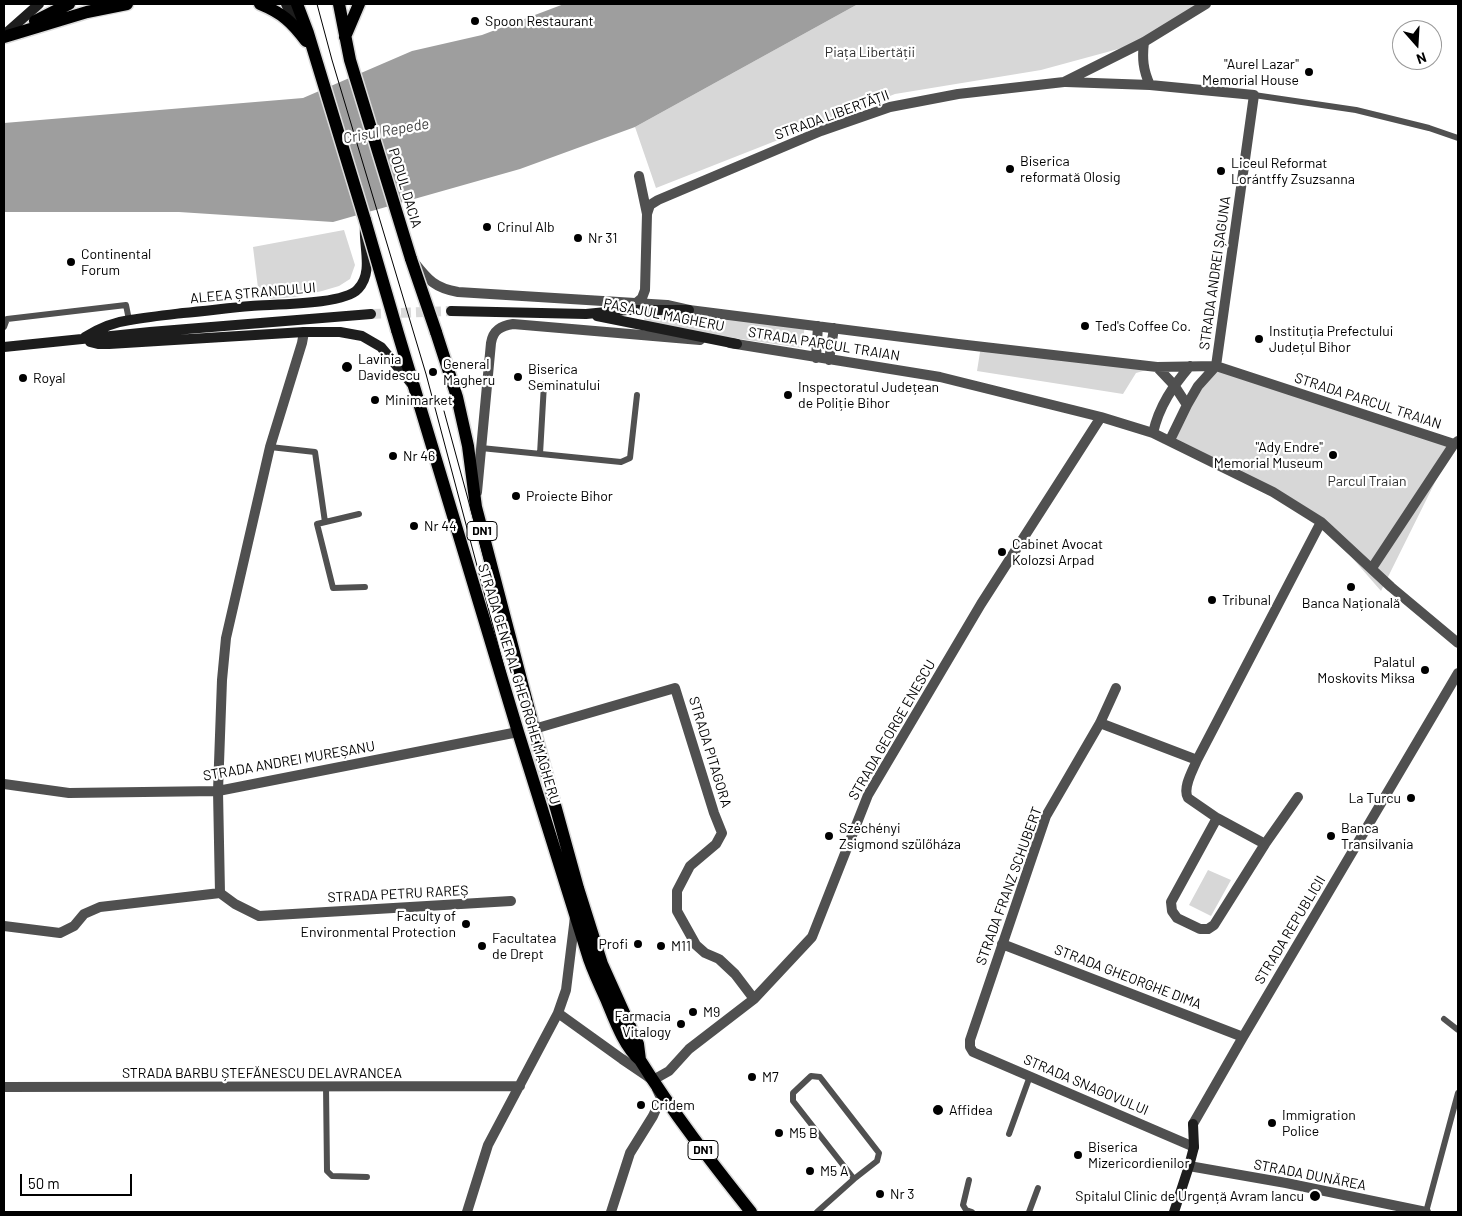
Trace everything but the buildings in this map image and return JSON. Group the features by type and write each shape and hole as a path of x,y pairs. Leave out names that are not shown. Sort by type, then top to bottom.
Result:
{"main road":[{"path":"4,36 69,4"},
{"path":"4,36 87,12 127,4"},
{"path":"260,4 277,11 296,27 313,50"},
{"path":"298,4 313,50"},
{"path":"339,4 345,37"},
{"path":"345,37 356,8"},
{"name":"PODUL DACIA","path":"345,37 350,60 405,239"},
{"name":"DN1","path":"313,50 365,220"},
{"name":"STRADA GENERAL GHEORGHE MAGHERU","path":"365,220 412,384 518,732 589,959 599,985 612,1015 633,1054 640,1060 654,1083 751,1212"},
{"name":"STRADA GENERAL GHEORGHE MAGHERU","path":"405,239 457,397 468,446 476,507 534,729 594,940 616,997 638,1044 640,1060"}],"street":[{"path":"4,36 39,4"},
{"path":"286,4 296,27"},
{"path":"356,8 368,4"},
{"name":"STRADA LIBERTĂȚII","path":"647,214 650,206 658,200 821,131 890,107 958,94 1064,82 1144,42 1206,4"},
{"path":"1144,42 1143,65 1150,84"},
{"path":"1064,82 1150,84 1254,96"},
{"name":"STRADA ANDREI ȘAGUNA","path":"1216,366 1254,96"},
{"path":"635,304 642,298 645,290 647,214 639,176"},
{"name":"ALEEA ȘTRANDULUI","path":"81,340 107,326 129,320 252,306 328,300 348,296 359,289 366,269 365,220"},
{"name":"STRADA PARCUL TRAIAN","path":"411,259 432,283 445,290 472,294 499,294 667,305 689,310 1157,367 1216,366 1456,442 1372,568 1321,522 1273,492 1170,440 1101,417 940,377 737,344 513,324 496,330 492,337 476,507"},
{"name":"PASAJUL MAGHERU","path":"451,311 586,314 627,310 689,310"},
{"path":"81,340 150,332 371,314"},
{"name":"PASAJUL MAGHERU","path":"586,314 737,344"},
{"path":"816,358 818,326"},
{"path":"829,360 834,328"},
{"path":"4,926 60,933 74,926 84,914 100,907 220,893 218,791 222,680 226,638 270,447 304,332"},
{"name":"ALEEA ȘTRANDULUI","path":"4,347 81,340 98,344 109,344 304,332 340,332 370,340 385,350 412,384"},
{"path":"1153,433 1156,418 1174,385 1190,366"},
{"path":"1170,440 1198,386 1216,366"},
{"path":"1157,367 1174,385 1187,405"},
{"name":"STRADA GEORGE ENESCU","path":"654,1083 669,1071 689,1049 754,999 812,937 868,795 981,604 1101,417"},
{"path":"1265,844 1217,818 1188,798 1186,788 1197,760 1321,522"},
{"path":"1372,568 1391,587 1458,643"},
{"name":"STRADA REPUBLICII","path":"1174,1212 1194,1147 1193,1124 1458,673"},
{"name":"STRADA PITAGORA","path":"534,729 675,688 722,833 716,844 690,866 677,891 677,911 696,945 705,953 719,959 735,974 754,999"},
{"name":"STRADA FRANZ SCHUBERT","path":"970,1047 970,1040 1046,816 1100,723 1116,688"},
{"path":"1100,723 1197,760"},
{"name":"STRADA ANDREI MUREȘANU","path":"4,784 69,793 218,791 518,732"},
{"path":"1217,818 1171,902 1172,911 1177,918 1200,929 1208,929 1214,925 1265,844 1298,797"},
{"name":"STRADA PETRU RAREȘ","path":"220,893 235,904 259,916 511,901"},
{"path":"467,1212 488,1145 558,1013 566,990 575,915"},
{"name":"STRADA GHEORGHE DIMA","path":"1002,944 1243,1036"},
{"path":"558,1013 654,1083 661,1098 653,1116 630,1153 611,1212"},
{"name":"STRADA SNAGOVULUI","path":"970,1047 974,1052 1194,1147"},
{"name":"STRADA BARBU ȘTEFĂNESCU DELAVRANCEA","path":"4,1087 520,1086"},
{"name":"STRADA DUNĂREA","path":"1189,1166 1286,1183 1426,1212"}],"lane":[{"path":"1254,96 1356,110 1429,128 1458,138"},
{"path":"4,326 7,319 126,305 129,320"},
{"path":"540,454 544,384"},
{"path":"481,448 621,462 630,458 638,395"},
{"path":"270,447 315,452 324,522"},
{"path":"360,514 317,524 333,588 365,587"},
{"path":"1444,1019 1458,1030"},
{"path":"816,1212 877,1161 879,1154 820,1077 811,1076 793,1093 793,1101 854,1179"},
{"path":"1009,1134 1030,1076"},
{"path":"326,1086 327,1171 332,1176 368,1177"},
{"path":"1426,1212 1458,1093"},
{"path":"970,1180 963,1205 966,1210 972,1212"},
{"path":"1029,1212 1038,1188"}],"green space":[{"name":"Piața Libertății","path":"858,4 1206,4 1144,42 1041,70 895,94 656,188 635,127"},
{"path":"344,230 355,265 350,279 339,286 295,297 270,299 269,288 258,288 253,247"},
{"path":"645,311 805,324 802,348 644,325"},
{"path":"981,346 1157,367 1136,373 1123,394 977,371"},
{"name":"Parcul Traian","path":"1216,366 1454,444 1381,591 1321,522 1170,440"},
{"path":"1208,870 1231,880 1211,916 1189,905"}],"water":[{"name":"Crișul Repede","path":"564,4 858,4 635,127 520,169 333,222 179,212 4,212 4,123 303,98 412,51 482,35"}],"tunnel":[{"path":"371,314 451,311"}],"tram line":[{"path":"317,4 426,374 564,893 588,961 606,1003 644,1074 716,1175 746,1212"},
{"path":"444,411 532,745"},
{"path":"642,1057 678,1109"}],"place":[{"name":"Spoon Restaurant","path":"475,21"},
{"name":"\"Aurel Lazar\" Memorial House","path":"1309,72"},
{"name":"Biserica reformată Olosig","path":"1010,169"},
{"name":"Liceul Reformat Lorántffy Zsuzsanna","path":"1221,171"},
{"name":"Crinul Alb","path":"487,227"},
{"name":"Nr 31","path":"578,238"},
{"name":"Continental Forum","path":"71,262"},
{"name":"Ted's Coffee Co.","path":"1085,326"},
{"name":"Instituția Prefectului Județul Bihor","path":"1259,339"},
{"name":"Lavinia Davidescu","path":"347,367"},
{"name":"General Magheru","path":"433,372"},
{"name":"Biserica Seminatului","path":"518,377"},
{"name":"Royal","path":"23,378"},
{"name":"Inspectoratul Județean de Poliție Bihor","path":"788,395"},
{"name":"Minimarket","path":"375,400"},
{"name":"\"Ady Endre\" Memorial Museum","path":"1333,455"},
{"name":"Nr 46","path":"393,456"},
{"name":"Proiecte Bihor","path":"516,496"},
{"name":"Nr 44","path":"414,526"},
{"name":"Cabinet Avocat Kolozsi Arpad","path":"1002,552"},
{"name":"Banca Națională","path":"1351,587"},
{"name":"Tribunal","path":"1212,600"},
{"name":"Palatul Moskovits Miksa","path":"1425,670"},
{"name":"La Turcu","path":"1411,798"},
{"name":"Széchényi Zsigmond szülőháza","path":"829,836"},
{"name":"Banca Transilvania","path":"1331,836"},
{"name":"Faculty of Environmental Protection","path":"466,924"},
{"name":"Profi","path":"638,944"},
{"name":"Facultatea de Drept","path":"482,946"},
{"name":"M11","path":"661,946"},
{"name":"M9","path":"693,1012"},
{"name":"Farmacia Vitalogy","path":"681,1024"},
{"name":"M7","path":"752,1077"},
{"name":"Cridem","path":"641,1105"},
{"name":"Affidea","path":"938,1110"},
{"name":"Immigration Police","path":"1272,1123"},
{"name":"M5 B","path":"779,1133"},
{"name":"Biserica Mizericordienilor","path":"1078,1155"},
{"name":"M5 A","path":"810,1171"},
{"name":"Nr 3","path":"880,1194"},
{"name":"Spitalul Clinic de Urgență Avram Iancu","path":"1315,1196"}]}
